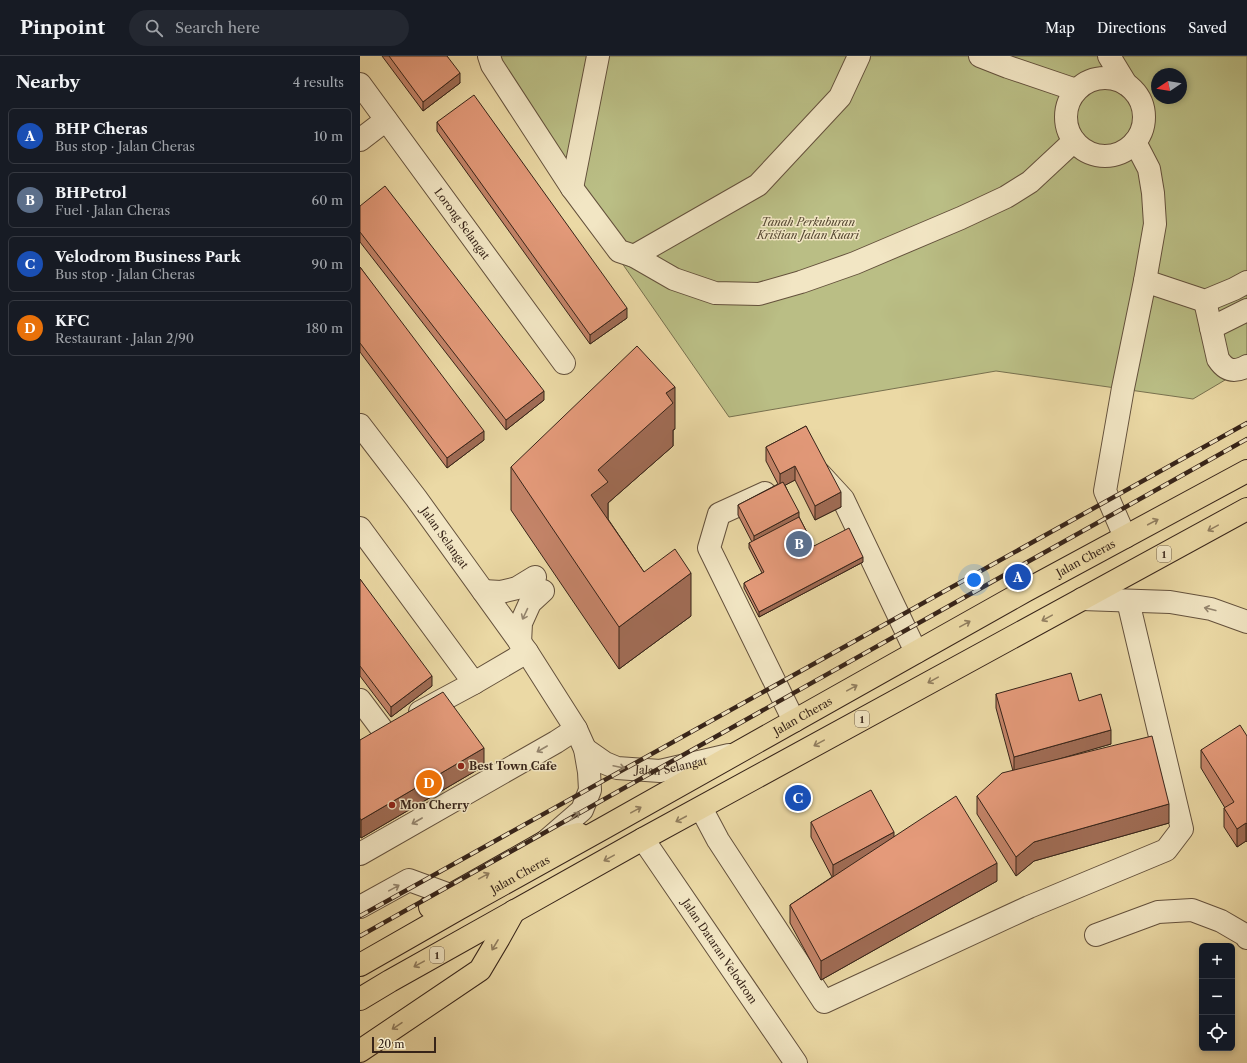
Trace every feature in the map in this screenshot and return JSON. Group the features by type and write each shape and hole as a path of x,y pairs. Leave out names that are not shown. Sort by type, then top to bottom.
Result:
{"highway":[{"name":"Jalan Cheras","path":"360,965 1025,591 1247,471"},
{"name":"1","path":"360,999 643,839 1247,509"},
{"path":"360,947 545,842 602,829"},
{"path":"360,1051 480,970 500,938 514,911"}],"street":[{"path":"488,56 500,78 572,188 619,251 634,256 674,279 714,292 759,294 801,282 855,263 961,218 1006,197 1030,182 1074,141"},
{"path":"572,188 598,56"},
{"path":"634,256 758,185 840,97 859,56"},
{"path":"980,56 1076,90"},
{"path":"1109,56 1126,84 1136,93 1142,103 1144,116 1141,130 1135,142 1123,151 1110,156 1097,155 1084,150 1074,141 1067,128 1066,114 1068,101 1076,90 1087,81 1100,78 1113,78 1126,84"},
{"name":"Lorong Selangat","path":"360,84 564,363"},
{"path":"360,140 386,120"},
{"path":"1125,537 1105,491 1123,388 1155,224 1154,193 1149,169 1135,142"},
{"path":"1144,281 1204,301 1247,282"},
{"path":"1204,301 1218,359 1227,369 1239,370 1247,366"},
{"path":"1211,328 1247,310"},
{"name":"Jalan Selangat","path":"360,425 416,498 523,648 576,729 585,748 590,790 582,810 545,842"},
{"path":"802,476 816,469 843,499 916,652"},
{"path":"782,485 719,514 709,548 794,721"},
{"path":"360,528 474,683"},
{"path":"360,700 375,737 474,683 523,648 521,623 539,584 501,592 482,591"},
{"path":"1082,599 1170,602 1211,608 1247,622"},
{"path":"701,808 718,840 824,1002 1029,907 1166,850 1182,829 1128,601"},
{"path":"360,854 556,742 576,729"},
{"name":"Jalan Selangat","path":"585,748 605,763 617,768 660,771 736,753"},
{"name":"Jalan Dataran Velodrom","path":"643,839 796,1063"},
{"path":"360,907 409,880 450,895"},
{"path":"1096,935 1158,912 1192,910 1221,921 1247,938"}],"green space":[{"name":"Tanah Perkuburan Kristian Jalan Kuari","path":"478,56 1247,56 1247,367 1193,399 996,371 729,417"}],"building":[{"path":"389,56 447,56 460,73 423,102"},
{"path":"474,95 627,308 590,335 437,122"},
{"path":"385,186 544,391 506,420 360,232 360,206"},
{"path":"360,267 484,431 447,458 360,343"},
{"path":"637,346 675,387 666,393 673,403 598,470 608,482 591,495 644,572 675,549 691,573 619,627 511,467"},
{"path":"806,426 841,492 815,506 795,466 780,474 766,447"},
{"path":"783,482 799,512 754,536 738,505"},
{"path":"799,517 814,546 849,528 863,557 759,612 744,583 764,572 749,543"},
{"path":"360,579 432,676 391,707 360,666"},
{"path":"1071,673 1079,701 1101,694 1111,730 1014,757 996,694"},
{"path":"443,692 484,748 361,820 360,740"},
{"path":"1240,725 1247,736 1247,824 1246,823 1237,829 1224,808 1234,802 1201,750"},
{"path":"1152,736 1169,804 1034,842 1016,857 977,796 1002,773"},
{"path":"871,790 894,832 833,865 811,822"},
{"path":"956,796 997,863 821,961 790,905"}],"railway":[{"path":"360,916 1247,423"},
{"path":"360,936 1247,439"}],"place":[{"name":"BHPetrol","path":"799,544"},
{"name":"BHP Cheras","path":"1018,577"},
{"name":"Best Town Cafe","path":"461,766"},
{"name":"KFC","path":"429,783"},
{"name":"Velodrom Business Park","path":"798,798"},
{"name":"Mon Cherry","path":"392,805"}]}
